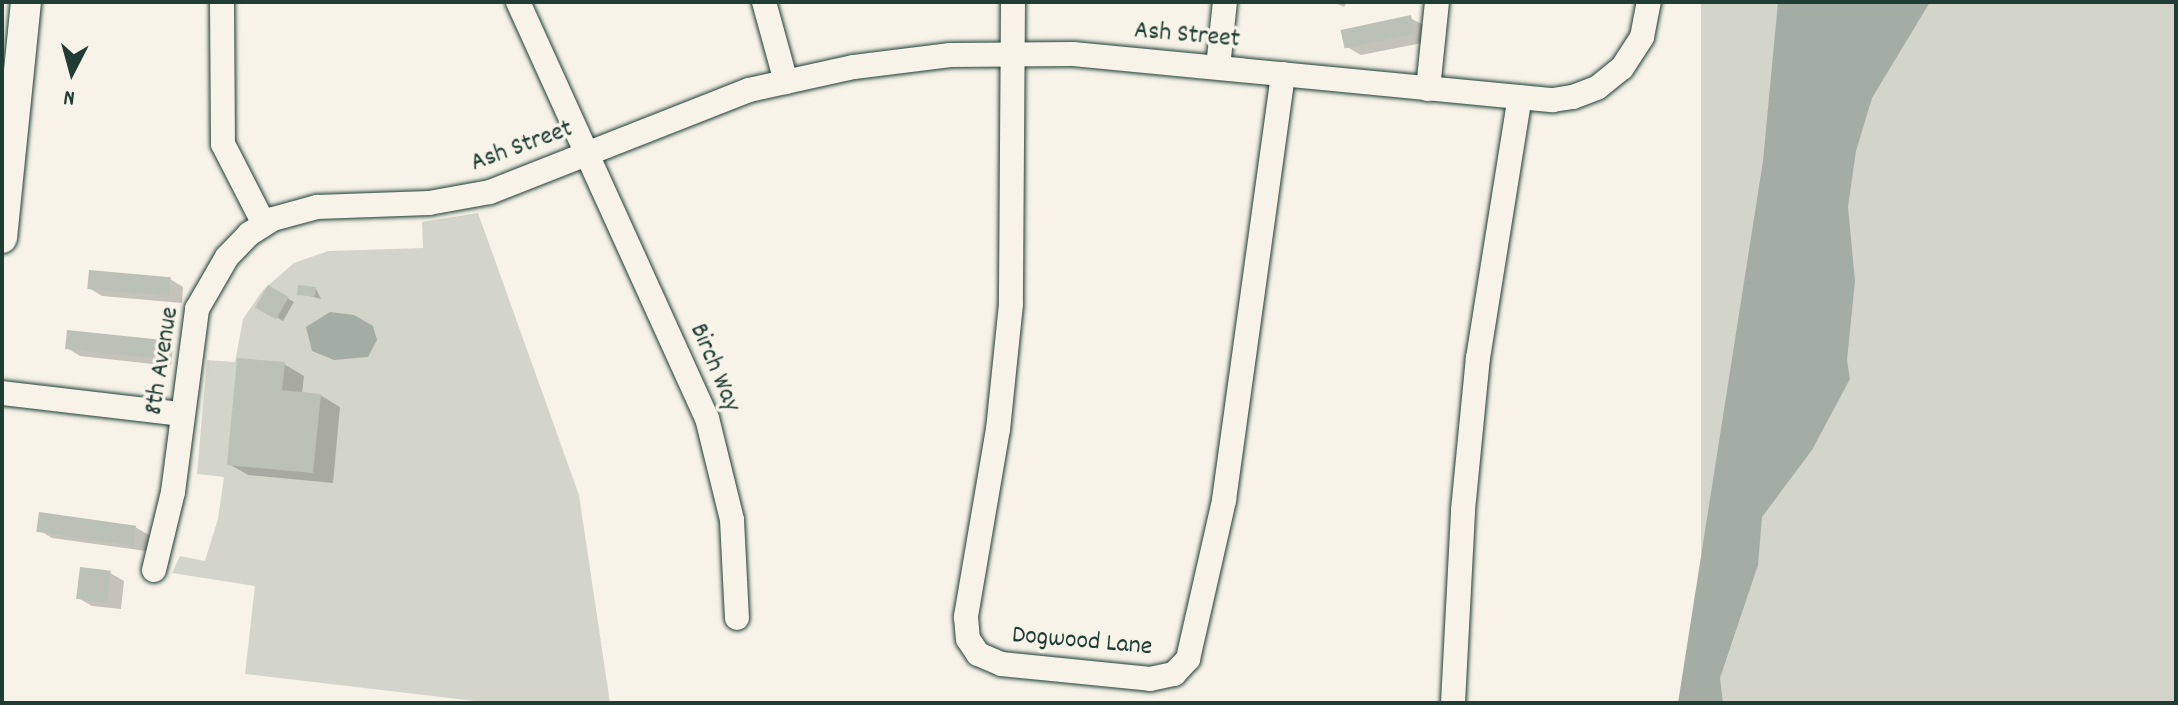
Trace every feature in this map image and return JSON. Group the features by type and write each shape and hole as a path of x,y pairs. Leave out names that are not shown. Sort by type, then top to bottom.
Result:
{"street":[{"path":"2,238 26,2"},
{"path":"222,2 223,144 264,224"},
{"name":"Birch Way","path":"518,2 720,457 732,520 737,618"},
{"path":"764,2 786,82"},
{"path":"1013,2 1013,55"},
{"path":"1218,67 1225,2"},
{"path":"1428,89 1437,2"},
{"name":"Ash Street","path":"264,224 317,207 429,203 490,192 683,113 786,82 936,56 1073,54 1553,100 1597,88 1622,68 1642,37 1649,2"},
{"name":"Dogwood Lane","path":"1013,55 1011,304 998,429 966,617 968,639 978,654 1001,664 1150,679 1174,674 1188,659 1202,608 1224,500 1283,74"},
{"path":"1453,703 1478,358 1520,97"},
{"name":"8th Avenue","path":"154,570 173,492 197,309 227,257 264,224"},
{"path":"2,393 181,414"}],"shaded area":[{"path":"1701,2 2176,2 2176,703 1701,703"},
{"path":"1778,2 1930,2 1872,98 1856,151 1848,207 1855,281 1847,360 1850,379 1812,450 1762,517 1758,565 1720,678 1723,703 1678,703 1763,161"},
{"path":"478,213 579,495 610,703 492,703 245,674 255,586 172,573 180,556 205,561 218,519 224,477 197,474 207,360 235,362 243,319 263,290 294,263 328,251 423,248 422,222"},
{"path":"330,312 354,315 373,326 377,340 368,357 334,360 312,351 306,327"}],"building":[{"path":"1411,15 1415,34 1345,49 1341,30"},
{"path":"89,270 171,277 169,296 87,289"},
{"path":"268,285 289,297 276,320 255,308"},
{"path":"298,285 316,287 315,297 297,295"},
{"path":"67,330 160,340 158,359 65,349"},
{"path":"237,358 285,362 282,390 321,394 313,473 227,465"},
{"path":"39,512 136,526 133,545 36,532"},
{"path":"80,567 111,571 107,603 76,599"}]}
